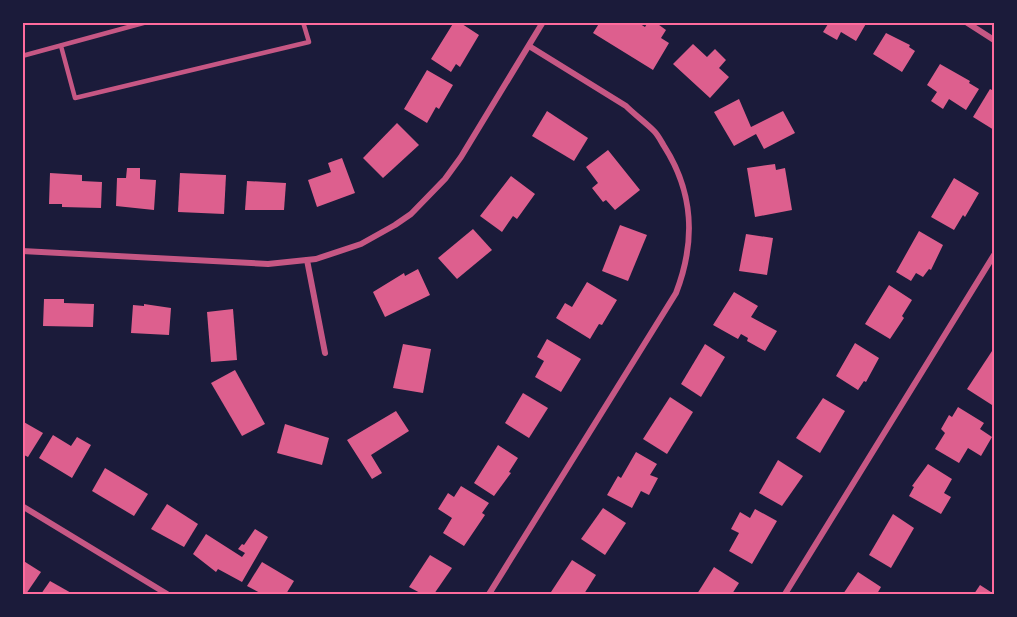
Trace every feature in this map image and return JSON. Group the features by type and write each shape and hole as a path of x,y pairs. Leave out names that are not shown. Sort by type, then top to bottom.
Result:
{"street":[{"path":"22,251 268,264 307,260 335,254 361,244 395,225 425,201 445,179 461,157 543,22"},
{"path":"966,22 994,40"},
{"path":"489,594 676,293 685,266 690,238 687,200 679,173 671,155 654,132 626,106 529,46"},
{"path":"785,594 994,255"},
{"path":"307,260 326,353"},
{"path":"22,506 167,594"}],"lane":[{"path":"22,56 147,22"},
{"path":"61,46 75,98 309,42 303,22"}],"building":[{"path":"454,22 459,22 479,35 460,67 456,64 451,72 431,59"},
{"path":"600,22 637,22 645,27 648,22 655,22 666,30 661,38 669,43 653,70 593,33"},
{"path":"824,22 867,22 856,41 841,32 837,40 823,32 828,24"},
{"path":"886,33 910,45 909,47 915,51 902,72 873,54"},
{"path":"693,44 707,57 715,49 726,60 719,68 729,77 710,98 673,64"},
{"path":"940,64 970,81 969,83 979,89 966,110 949,99 943,109 931,101 937,92 927,85"},
{"path":"427,70 453,85 439,109 436,107 427,123 404,109"},
{"path":"990,89 994,91 994,130 973,117"},
{"path":"739,99 751,127 783,111 795,133 764,149 756,134 734,146 714,112"},
{"path":"547,111 588,138 574,161 532,136"},
{"path":"397,123 419,145 383,178 363,158"},
{"path":"608,150 640,190 615,210 606,200 603,202 592,188 598,183 586,167"},
{"path":"342,158 355,193 317,207 308,180 331,172 328,163"},
{"path":"775,164 776,170 785,168 792,210 755,217 747,168"},
{"path":"127,168 140,168 140,179 156,180 154,210 116,206 117,178 126,178"},
{"path":"50,173 82,175 82,181 102,182 101,208 62,207 62,204 49,204"},
{"path":"180,173 226,175 224,214 178,212"},
{"path":"511,176 535,194 517,219 513,216 502,232 480,216"},
{"path":"954,178 979,193 965,217 963,215 954,230 931,217"},
{"path":"247,181 286,183 284,210 245,210"},
{"path":"620,225 647,235 628,281 602,271"},
{"path":"473,229 492,250 457,279 438,258"},
{"path":"919,231 943,245 931,270 929,269 923,277 916,273 911,281 896,272"},
{"path":"746,234 773,238 767,275 739,271"},
{"path":"418,269 430,295 385,317 373,292 404,273 405,276"},
{"path":"587,282 617,300 602,325 599,324 590,339 556,318 565,303 572,307"},
{"path":"889,285 912,300 902,316 904,318 890,339 865,324"},
{"path":"734,292 758,306 751,317 777,331 765,351 747,341 748,338 741,334 738,339 713,325"},
{"path":"44,299 64,299 64,303 94,304 93,327 43,326"},
{"path":"144,304 171,308 169,335 131,333 133,305 144,306"},
{"path":"233,309 237,360 211,362 207,312"},
{"path":"547,339 581,359 561,392 535,377 544,361 537,357"},
{"path":"855,343 879,358 866,382 864,381 858,390 836,376"},
{"path":"403,344 431,349 423,393 393,388"},
{"path":"705,344 725,357 701,397 681,384"},
{"path":"994,348 994,400 992,405 967,389"},
{"path":"235,370 265,424 242,436 211,383"},
{"path":"523,393 548,408 529,438 505,423"},
{"path":"670,397 693,412 667,454 643,439"},
{"path":"823,398 845,411 820,453 796,438"},
{"path":"958,407 984,423 980,429 992,437 981,456 968,448 959,463 935,449 945,433 941,429 949,415 952,417"},
{"path":"396,411 409,431 371,455 382,473 372,479 347,440"},
{"path":"22,421 43,433 28,457 22,454"},
{"path":"285,424 329,438 322,465 277,453"},
{"path":"53,435 71,446 77,437 91,445 72,478 39,458"},
{"path":"498,445 518,458 509,472 511,473 494,496 474,483"},
{"path":"636,452 657,464 650,475 658,478 649,495 641,491 632,508 607,495 618,476 621,478"},
{"path":"778,460 803,476 782,506 759,493"},
{"path":"928,464 952,479 944,493 951,497 941,514 909,496 914,487 912,486"},
{"path":"105,468 148,494 134,516 92,491"},
{"path":"461,486 489,503 482,513 485,515 464,546 443,533 452,518 438,509 448,493 454,497"},
{"path":"167,504 198,524 184,547 151,529"},
{"path":"603,508 626,523 605,555 581,539"},
{"path":"755,509 777,521 752,564 729,551 739,533 731,529 740,512 750,518"},
{"path":"893,514 914,528 891,568 869,555"},
{"path":"255,529 268,537 242,582 218,569 216,572 193,554 206,534 242,557 245,553 238,549 242,544 244,545"},
{"path":"430,555 452,568 434,594 422,594 409,587"},
{"path":"22,560 41,572 26,594 22,594"},
{"path":"572,560 596,575 584,594 552,594 551,592"},
{"path":"262,562 294,581 286,594 262,594 247,586"},
{"path":"714,567 739,583 732,594 697,594"},
{"path":"858,572 881,587 877,594 843,594"},
{"path":"50,581 73,594 41,594"},
{"path":"980,585 994,594 974,594"}]}
